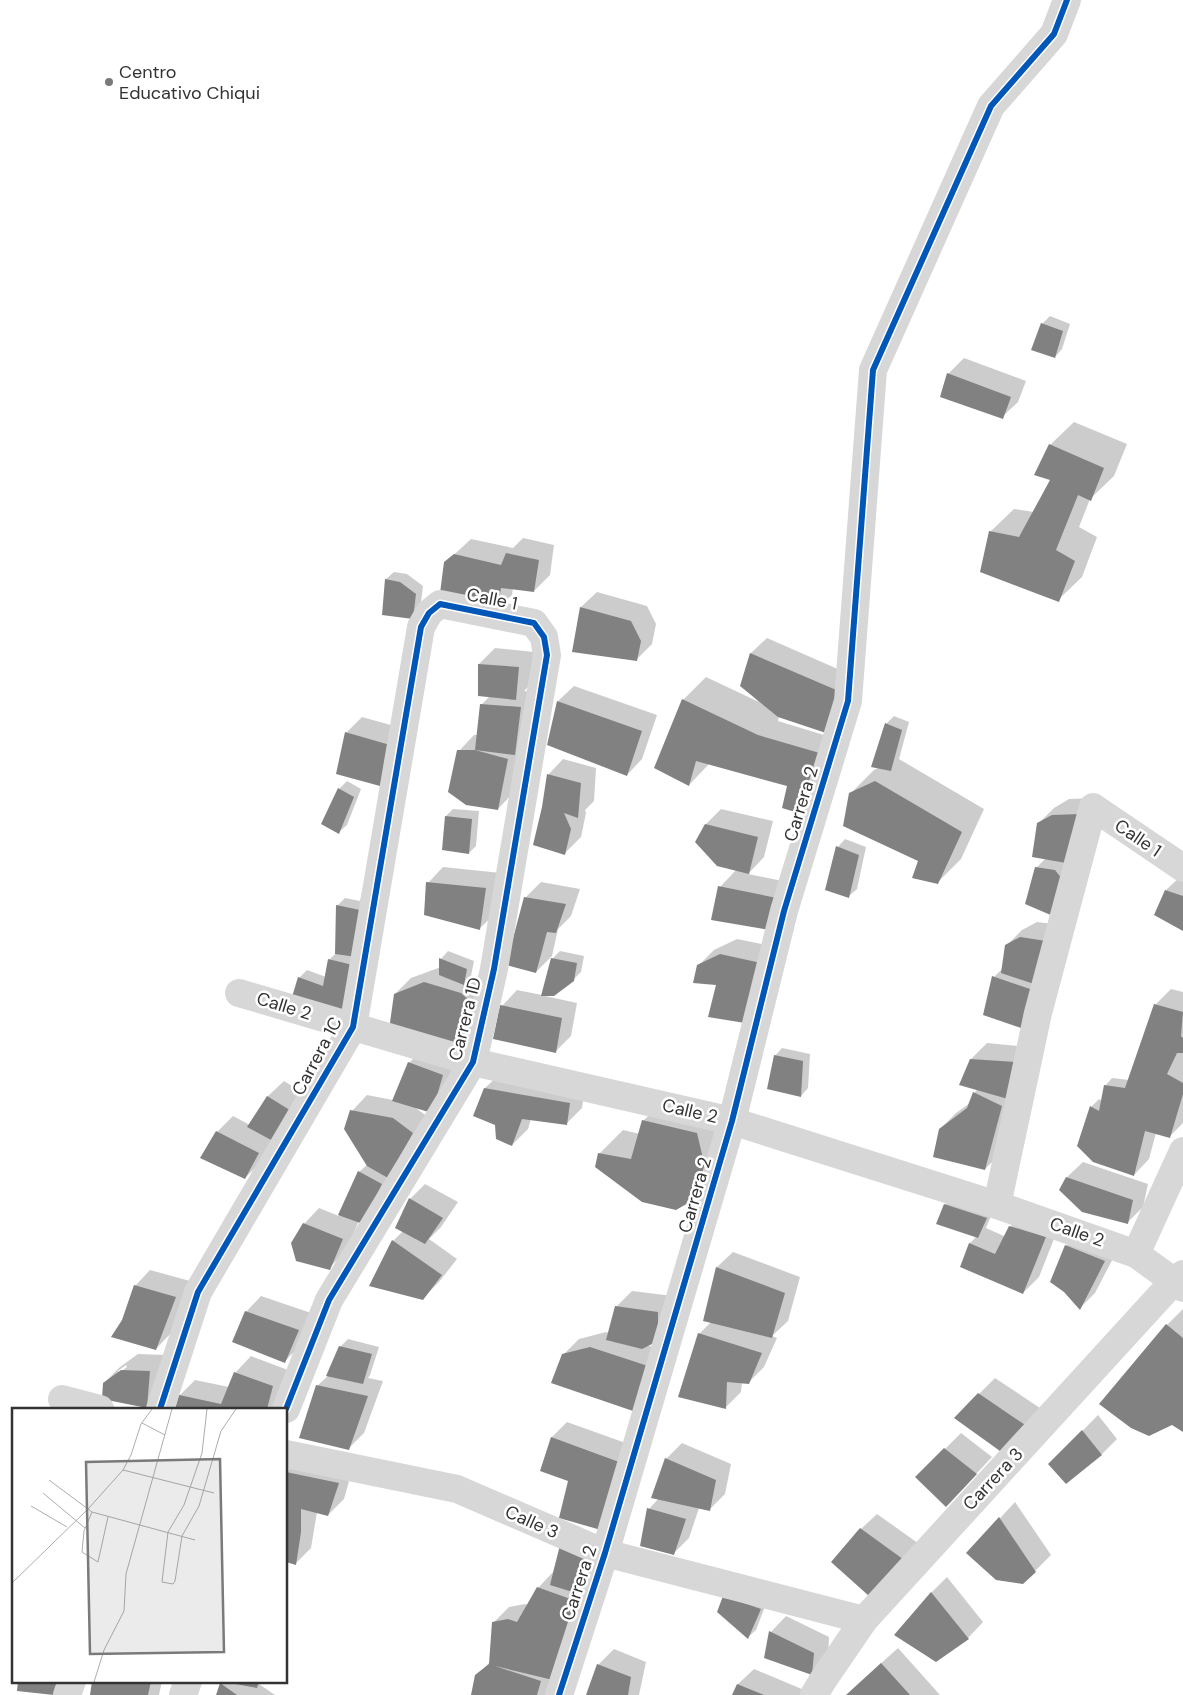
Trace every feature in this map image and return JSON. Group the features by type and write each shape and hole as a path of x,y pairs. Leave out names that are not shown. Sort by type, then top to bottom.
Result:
{"street":[{"name":"Carrera 2","path":"559,1695 605,1554 732,1121 784,912 848,700 873,370 991,106 1054,34 1067,0"},
{"name":"Calle 1","path":"421,627 430,613 440,604 534,623 544,637 547,654"},
{"name":"Carrera 1C","path":"160,1408 198,1292 353,1027 421,627"},
{"name":"Carrera 1D","path":"286,1408 329,1300 473,1062 494,969 547,654"},
{"name":"Calle 1","path":"997,1205 1038,1013 1093,807 1183,868"},
{"name":"Calle 2","path":"240,993 473,1062 732,1121 997,1205 1136,1254 1180,1281"},
{"path":"1136,1254 1183,1151"},
{"name":"Carrera 3","path":"814,1695 864,1620 1180,1281"},
{"path":"62,1399 96,1408"},
{"name":"Calle 3","path":"288,1454 457,1489 605,1554 864,1620"},
{"path":"67,1695 72,1682"},
{"path":"183,1695 188,1682"}],"building":[{"path":"1041,323 1063,331 1055,358 1031,350"},
{"path":"947,373 1011,397 1003,419 940,397"},
{"path":"1049,444 1104,468 1091,501 1078,495 1056,550 1075,561 1059,602 980,572 989,531 1019,537 1050,480 1034,475"},
{"path":"506,553 539,560 534,592 501,588 497,612 439,601 444,562 454,554 501,565"},
{"path":"385,579 400,582 416,594 413,619 382,615"},
{"path":"580,607 631,621 641,641 637,661 572,652"},
{"path":"750,653 841,692 826,733 778,717 740,686"},
{"path":"478,664 519,667 516,700 478,696"},
{"path":"682,699 758,735 823,754 805,815 782,808 787,786 696,761 689,786 654,768"},
{"path":"557,701 642,731 627,776 547,745"},
{"path":"480,704 521,707 515,755 475,750"},
{"path":"885,723 902,730 891,771 871,767"},
{"path":"345,732 390,745 380,786 336,774"},
{"path":"457,750 475,750 508,759 498,810 466,805 448,792"},
{"path":"547,774 581,783 578,818 564,813 571,829 565,855 533,845"},
{"path":"875,781 962,832 938,884 912,878 918,861 843,826 849,793"},
{"path":"338,788 354,797 339,834 321,824"},
{"path":"1080,814 1066,863 1032,857 1037,823 1052,815"},
{"path":"445,816 472,819 469,854 442,850"},
{"path":"705,824 758,837 749,874 717,866 695,842"},
{"path":"836,846 859,855 849,898 825,890"},
{"path":"1035,867 1055,870 1062,879 1053,916 1025,904"},
{"path":"426,882 486,888 480,930 424,915"},
{"path":"718,886 777,898 770,930 711,920"},
{"path":"1165,890 1183,896 1183,931 1154,915"},
{"path":"524,897 566,904 556,933 547,932 536,973 506,965"},
{"path":"336,905 360,910 357,957 335,954"},
{"path":"1020,937 1046,941 1034,984 1001,973 1005,945"},
{"path":"720,954 761,963 745,1023 708,1017 716,985 693,983 697,965"},
{"path":"439,958 467,969 464,985 439,975"},
{"path":"551,958 577,963 574,981 554,996 541,996"},
{"path":"328,959 357,966 347,1024 289,1007 298,977 323,986"},
{"path":"992,976 1033,990 1021,1028 983,1015"},
{"path":"424,982 461,993 473,1004 464,1050 389,1030 394,994"},
{"path":"1154,1004 1183,1012 1181,1036 1183,1038 1183,1053 1177,1053 1167,1074 1183,1083 1183,1094 1170,1138 1145,1131 1134,1176 1093,1162 1077,1146 1090,1106 1099,1111 1104,1085 1125,1088"},
{"path":"500,1005 562,1018 556,1053 493,1039"},
{"path":"774,1055 803,1061 801,1097 767,1089"},
{"path":"970,1059 1016,1062 1008,1099 959,1085"},
{"path":"408,1062 443,1075 432,1113 392,1101"},
{"path":"484,1088 570,1103 567,1125 522,1119 512,1146 496,1139 495,1125 473,1116"},
{"path":"973,1092 1002,1106 985,1170 933,1157 939,1129 967,1108"},
{"path":"267,1096 293,1112 273,1141 247,1127"},
{"path":"350,1110 393,1118 413,1133 388,1178 367,1166 344,1129"},
{"path":"642,1120 697,1133 705,1167 697,1198 676,1210 642,1202 595,1167 598,1153 631,1159"},
{"path":"216,1131 259,1153 245,1179 200,1158"},
{"path":"358,1171 382,1184 363,1224 338,1215"},
{"path":"1066,1177 1133,1200 1128,1224 1082,1212 1059,1190"},
{"path":"409,1198 443,1218 425,1244 395,1228"},
{"path":"944,1204 987,1218 978,1238 936,1224"},
{"path":"303,1223 343,1239 330,1270 296,1261 291,1243"},
{"path":"1009,1226 1046,1237 1023,1294 960,1267 969,1243 995,1254"},
{"path":"392,1240 442,1275 423,1300 369,1286"},
{"path":"1065,1245 1105,1261 1080,1310 1064,1292 1050,1282"},
{"path":"716,1267 785,1293 772,1338 703,1321"},
{"path":"134,1285 176,1297 156,1350 111,1337 122,1320"},
{"path":"615,1306 658,1312 658,1341 642,1349 606,1340"},
{"path":"245,1311 299,1330 285,1363 232,1342"},
{"path":"1166,1324 1183,1338 1183,1432 1172,1425 1149,1436 1131,1428 1099,1404"},
{"path":"698,1333 762,1353 749,1384 727,1382 726,1409 678,1397"},
{"path":"339,1346 372,1354 363,1384 326,1376"},
{"path":"590,1347 648,1366 633,1411 551,1383 562,1354"},
{"path":"121,1370 150,1371 147,1408 102,1399 103,1383"},
{"path":"234,1372 273,1386 267,1408 175,1408 179,1395 221,1404"},
{"path":"316,1385 368,1396 349,1450 299,1438"},
{"path":"978,1393 1028,1427 1000,1451 954,1418"},
{"path":"1082,1430 1102,1455 1066,1484 1048,1464"},
{"path":"551,1437 619,1462 601,1530 559,1518 568,1481 540,1471"},
{"path":"944,1448 977,1474 946,1507 915,1477"},
{"path":"665,1458 716,1480 710,1511 651,1498"},
{"path":"288,1472 339,1483 328,1516 301,1509 301,1532 296,1565 288,1563"},
{"path":"647,1508 686,1519 674,1555 640,1546"},
{"path":"999,1517 1036,1572 1023,1584 996,1580 966,1553"},
{"path":"860,1528 907,1562 869,1596 831,1562"},
{"path":"561,1541 587,1555 579,1594 550,1585"},
{"path":"537,1587 576,1601 553,1680 495,1666 541,1681 537,1695 471,1695 475,1675 489,1664 492,1622 508,1619 517,1622"},
{"path":"931,1592 969,1639 936,1662 894,1635"},
{"path":"723,1596 761,1609 748,1639 717,1612"},
{"path":"769,1631 814,1653 812,1675 764,1658"},
{"path":"881,1663 910,1695 846,1695"},
{"path":"597,1664 631,1677 628,1695 586,1695"},
{"path":"18,1682 57,1682 54,1695 17,1691"},
{"path":"92,1682 151,1682 148,1695 90,1695"},
{"path":"224,1682 259,1682 257,1688"},
{"path":"220,1683 237,1695 216,1695"},
{"path":"737,1684 764,1695 732,1695"}],"cycle path":[{"path":"559,1695 605,1553 732,1121 784,911 848,701 873,370 991,106 1054,34 1067,0"},
{"path":"160,1408 198,1292 353,1027 421,627 429,613 440,604 534,623 544,637 547,655 494,969 473,1062 329,1300 286,1408"}],"place":[{"name":"Centro Educativo Chiqui","path":"109,82"}]}
